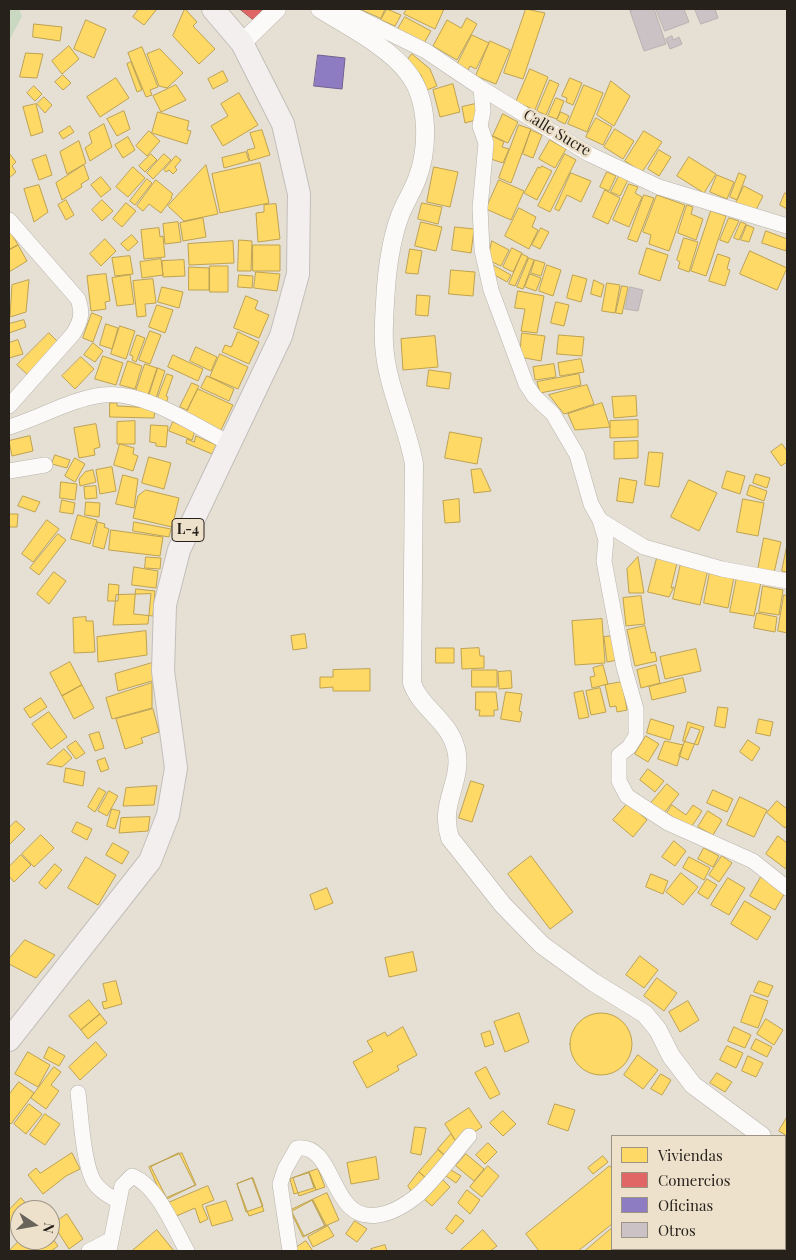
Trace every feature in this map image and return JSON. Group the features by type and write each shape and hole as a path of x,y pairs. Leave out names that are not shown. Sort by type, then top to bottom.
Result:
{"main road":[{"name":"L-4","path":"9,1040 150,861 168,815 176,768 163,671 165,605 179,550 281,336 298,274 299,194 283,124 242,42 213,9"}],"street":[{"path":"242,42 278,9"},
{"path":"320,9 392,57 409,74 423,113 426,137 422,168 392,239 386,285 384,344 394,396 410,445 414,464 412,683 414,691 446,728 457,755 446,811 446,824 450,838 503,905 542,945 593,982 645,1014 658,1030 676,1064 693,1085 761,1135"},
{"name":"Calle Sucre","path":"341,9 426,51 481,88 589,154 659,187 787,226"},
{"path":"481,88 483,111 480,126 486,143 480,208 482,250 491,290 526,384 534,396 553,414 577,455 591,504 600,520 606,540 606,571 624,667 636,709 636,736 630,747 619,755 619,781 627,796 668,824 753,861 787,888"},
{"path":"9,220 78,299 82,311 80,322 73,334 9,406"},
{"path":"9,427 86,399 103,395 131,395 229,443"},
{"path":"9,471 45,465"},
{"path":"600,520 644,547 722,570 787,581"},
{"path":"78,1093 86,1154 94,1181 105,1194 118,1201"},
{"path":"290,1251 280,1184 285,1169 297,1148 306,1146 317,1153 345,1203 357,1212 371,1216 391,1213 418,1194 469,1136"},
{"path":"89,1251 110,1246 122,1186 132,1176 142,1180 152,1191 187,1251"}],"green space":[{"path":"9,9 19,9 22,16 9,41"}],"building: Viviendas":[{"path":"139,9 157,9 144,25 133,17"},
{"path":"185,9 197,22 193,26 215,49 199,64 173,36"},
{"path":"360,9 385,9 381,18"},
{"path":"387,9 401,15 395,26 381,20"},
{"path":"407,9 444,9 435,29 404,14"},
{"path":"526,9 545,13 523,79 504,73"},
{"path":"405,17 431,31 424,43 398,29"},
{"path":"467,18 477,24 457,60 433,46 447,20 461,28"},
{"path":"86,20 106,29 94,58 74,49"},
{"path":"34,24 62,27 60,41 33,37"},
{"path":"472,35 489,43 476,69 470,66 468,70 457,65"},
{"path":"490,41 510,50 496,84 476,76"},
{"path":"69,46 79,59 62,74 52,61"},
{"path":"142,47 158,87 150,90 152,95 146,97 128,53"},
{"path":"160,49 183,73 167,88 159,86 147,54"},
{"path":"26,53 43,54 37,78 20,77"},
{"path":"412,54 430,69 437,86 427,90 421,75 406,62"},
{"path":"131,62 142,90 137,92 127,64"},
{"path":"530,69 548,77 535,110 516,102"},
{"path":"223,71 228,81 213,89 208,79"},
{"path":"63,75 71,83 63,90 55,82"},
{"path":"116,78 129,98 100,117 87,97"},
{"path":"570,78 582,83 573,105 566,102 567,98 562,96"},
{"path":"550,80 559,84 546,115 537,111"},
{"path":"611,81 630,96 614,126 597,115"},
{"path":"453,84 460,112 440,117 433,90"},
{"path":"176,85 186,100 161,112 153,96"},
{"path":"584,85 603,93 587,132 568,124"},
{"path":"34,86 42,94 35,101 27,93"},
{"path":"239,93 258,125 223,146 211,126 228,116 221,104"},
{"path":"44,97 52,105 45,113 37,104"},
{"path":"556,98 564,101 557,119 548,116"},
{"path":"36,104 43,132 31,136 23,107"},
{"path":"475,104 479,119 465,123 462,107"},
{"path":"124,111 130,129 117,136 107,119"},
{"path":"158,112 189,121 187,130 191,131 187,144 152,133"},
{"path":"561,112 569,116 565,124 557,120"},
{"path":"503,114 518,122 508,143 493,136"},
{"path":"596,118 612,127 603,145 586,137"},
{"path":"104,124 112,147 90,161 85,148 92,143 89,133"},
{"path":"519,125 531,129 511,183 499,178"},
{"path":"70,126 74,132 63,139 59,133"},
{"path":"615,129 634,141 623,159 604,147"},
{"path":"262,130 270,155 250,161 247,150 255,148 250,133"},
{"path":"531,130 542,135 533,158 523,154"},
{"path":"149,131 160,141 147,156 136,146"},
{"path":"644,131 662,142 642,172 625,161"},
{"path":"492,136 504,142 502,147 509,149 503,163 488,158"},
{"path":"128,137 135,150 123,158 115,145"},
{"path":"550,140 566,149 555,168 539,159"},
{"path":"79,141 86,163 67,174 60,152"},
{"path":"659,150 671,157 659,176 648,169"},
{"path":"246,152 249,161 224,168 222,158"},
{"path":"9,153 16,162 12,166 16,172 9,178"},
{"path":"151,154 157,160 145,172 139,166"},
{"path":"164,154 171,160 153,179 147,173"},
{"path":"565,154 576,160 550,212 538,206"},
{"path":"46,155 52,175 39,180 32,160"},
{"path":"176,156 181,160 175,167 177,170 173,174 169,170 166,172 164,170"},
{"path":"689,157 716,174 704,193 677,176"},
{"path":"260,163 269,203 220,213 212,174"},
{"path":"84,165 89,179 81,184 82,187 62,200 56,183"},
{"path":"206,165 218,214 184,221 168,206"},
{"path":"542,166 552,171 537,200 524,193 538,167"},
{"path":"133,167 145,178 128,197 116,187"},
{"path":"434,167 458,172 450,207 427,202"},
{"path":"607,172 616,176 609,191 600,187"},
{"path":"571,173 591,181 581,202 567,195 559,211 555,209"},
{"path":"739,173 746,176 737,200 730,197"},
{"path":"717,175 734,182 727,199 710,192"},
{"path":"619,176 628,180 620,196 611,192"},
{"path":"101,177 111,189 101,197 91,185"},
{"path":"147,179 152,183 135,205 130,201"},
{"path":"156,180 173,194 172,198 161,213 149,204 143,211 137,206"},
{"path":"499,180 524,191 511,220 486,209"},
{"path":"629,184 638,187 635,193 642,197 629,227 613,220"},
{"path":"39,185 48,212 34,222 24,189"},
{"path":"744,186 763,196 755,212 736,203"},
{"path":"605,190 620,198 608,224 593,217"},
{"path":"785,193 787,194 787,209 780,205"},
{"path":"644,195 654,198 637,242 628,239"},
{"path":"657,195 685,205 669,251 649,244 651,235 643,232"},
{"path":"66,200 74,215 66,220 58,205"},
{"path":"102,200 113,211 102,221 92,210"},
{"path":"126,203 136,211 122,227 113,219"},
{"path":"422,203 442,207 438,224 418,219"},
{"path":"276,204 280,239 258,242 256,213 264,212 264,205"},
{"path":"687,205 693,207 691,214 703,219 696,240 678,233"},
{"path":"519,208 536,217 532,227 538,230 529,249 505,236"},
{"path":"711,211 726,216 706,276 691,271"},
{"path":"203,218 206,237 183,241 180,223"},
{"path":"729,218 739,221 728,243 720,240"},
{"path":"178,222 181,242 165,244 163,224"},
{"path":"421,222 442,227 436,251 415,246"},
{"path":"741,222 746,224 739,240 734,238"},
{"path":"747,225 754,228 749,242 741,240"},
{"path":"455,227 474,229 471,253 452,250"},
{"path":"159,228 160,237 163,236 165,257 144,259 141,230"},
{"path":"541,228 549,232 540,249 532,245"},
{"path":"9,229 18,245 9,250"},
{"path":"766,231 787,239 786,251 762,243"},
{"path":"132,235 138,242 128,251 121,244"},
{"path":"684,238 698,242 689,272 678,268 680,262 677,260"},
{"path":"105,239 116,251 101,266 90,254"},
{"path":"239,240 252,241 251,271 238,271"},
{"path":"233,241 234,263 189,265 188,244"},
{"path":"492,241 509,250 501,266 488,260"},
{"path":"18,245 27,261 9,272 9,250"},
{"path":"253,245 280,245 280,271 253,271"},
{"path":"512,248 522,253 513,272 503,267"},
{"path":"647,248 668,255 660,281 639,274"},
{"path":"410,249 422,251 418,274 406,273"},
{"path":"750,251 787,268 777,290 740,274"},
{"path":"522,254 528,257 515,286 509,284"},
{"path":"718,254 730,258 727,269 730,270 725,286 709,281"},
{"path":"130,256 133,274 115,276 112,258"},
{"path":"529,258 534,260 523,289 517,287"},
{"path":"161,259 163,275 142,278 140,262"},
{"path":"184,260 185,276 163,277 162,261"},
{"path":"535,260 545,263 541,276 531,273"},
{"path":"493,265 511,275 507,282 493,274"},
{"path":"547,265 561,270 553,296 539,291"},
{"path":"210,266 228,266 228,292 210,292"},
{"path":"189,267 209,268 209,290 189,290"},
{"path":"451,270 475,272 473,296 449,294"},
{"path":"256,272 280,274 277,291 254,288"},
{"path":"106,274 110,301 105,302 106,309 91,311 87,276"},
{"path":"530,274 541,278 536,291 525,287"},
{"path":"130,275 134,304 117,306 112,278"},
{"path":"239,275 253,276 252,288 238,287"},
{"path":"573,275 587,279 581,302 567,298"},
{"path":"153,279 156,303 145,304 146,316 137,317 133,281"},
{"path":"29,280 26,312 10,317 12,285"},
{"path":"594,280 604,285 601,297 591,294"},
{"path":"607,283 620,285 615,313 602,311"},
{"path":"622,286 628,287 622,314 616,313"},
{"path":"162,287 183,292 179,308 158,302"},
{"path":"518,291 544,296 537,333 521,331 525,309 515,308"},
{"path":"417,295 430,296 428,316 416,315"},
{"path":"246,296 258,301 255,309 269,315 259,338 234,328"},
{"path":"556,302 569,305 564,326 551,323"},
{"path":"157,305 173,310 165,333 149,327"},
{"path":"92,313 102,317 93,342 83,338"},
{"path":"24,320 26,327 9,333 9,324"},
{"path":"106,324 118,328 112,349 100,345"},
{"path":"120,326 135,331 126,359 111,354"},
{"path":"150,331 161,335 150,364 139,360"},
{"path":"238,332 259,342 249,364 222,352 225,345 231,347"},
{"path":"49,333 60,344 28,375 17,365"},
{"path":"522,333 545,336 541,361 520,357"},
{"path":"137,335 145,338 136,362 132,360 133,356 130,355"},
{"path":"559,335 584,337 582,356 557,354"},
{"path":"435,336 438,367 403,370 401,339"},
{"path":"18,340 23,354 9,358 9,343"},
{"path":"93,343 103,351 95,362 84,355"},
{"path":"196,347 217,357 211,371 190,361"},
{"path":"220,354 248,367 238,389 210,377"},
{"path":"173,355 203,369 198,381 168,367"},
{"path":"103,356 123,363 116,385 95,379"},
{"path":"81,357 94,369 75,389 62,376"},
{"path":"581,359 584,372 560,376 558,363"},
{"path":"128,361 142,366 135,389 120,385"},
{"path":"145,364 157,368 148,395 136,391"},
{"path":"554,364 556,377 535,380 533,367"},
{"path":"158,368 165,371 156,398 149,396"},
{"path":"429,370 451,373 449,389 427,386"},
{"path":"167,374 173,376 166,396 168,397 166,404 157,400"},
{"path":"579,374 581,385 540,393 537,382"},
{"path":"207,376 234,389 229,401 201,388"},
{"path":"192,383 199,386 187,410 180,407"},
{"path":"587,385 594,404 564,414 549,395"},
{"path":"198,389 233,405 220,432 185,416"},
{"path":"636,396 637,416 614,418 612,397"},
{"path":"110,403 117,403 117,406 155,408 154,418 110,417"},
{"path":"602,403 610,427 575,430 568,414"},
{"path":"638,420 638,437 610,438 610,421"},
{"path":"135,421 135,444 117,444 117,422"},
{"path":"173,422 195,431 192,440 169,431"},
{"path":"96,424 100,447 94,449 95,455 79,458 74,428"},
{"path":"151,425 168,426 166,447 156,446 156,443 150,442"},
{"path":"450,432 482,438 477,464 445,458"},
{"path":"30,436 33,451 12,456 9,441"},
{"path":"196,436 216,445 212,454 186,443 187,439 194,442"},
{"path":"638,441 638,458 614,459 614,442"},
{"path":"120,444 134,448 133,454 138,456 133,471 114,465"},
{"path":"782,444 787,451 787,462 781,466 771,452"},
{"path":"649,452 663,453 659,487 645,485"},
{"path":"55,455 70,460 67,468 52,464"},
{"path":"149,457 171,463 164,489 142,483"},
{"path":"75,458 85,464 75,482 65,476"},
{"path":"112,467 116,491 100,494 96,470"},
{"path":"481,469 491,491 474,493 471,470"},
{"path":"93,470 96,482 80,486 79,479 85,472"},
{"path":"727,471 745,476 740,494 722,488"},
{"path":"756,474 770,478 767,488 753,483"},
{"path":"123,475 138,479 134,508 116,504"},
{"path":"620,478 637,481 633,503 617,501"},
{"path":"689,480 717,493 699,531 671,517"},
{"path":"61,482 77,484 75,500 60,498"},
{"path":"750,485 767,491 764,501 747,495"},
{"path":"96,486 97,498 85,499 84,487"},
{"path":"146,490 179,498 172,527 133,518 138,496"},
{"path":"23,496 40,502 35,512 18,506"},
{"path":"459,499 460,522 445,523 443,501"},
{"path":"743,499 764,503 758,536 737,532"},
{"path":"62,500 75,503 73,514 60,512"},
{"path":"86,502 100,503 99,517 85,515"},
{"path":"9,514 18,514 17,527 9,527"},
{"path":"78,515 97,520 90,544 71,539"},
{"path":"47,520 59,529 33,562 22,554"},
{"path":"98,522 105,524 104,527 109,529 104,549 93,546"},
{"path":"134,522 171,529 169,537 133,531"},
{"path":"111,530 163,537 160,556 109,550"},
{"path":"58,534 66,540 39,575 30,568"},
{"path":"764,538 781,542 774,573 758,570"},
{"path":"787,545 787,572 782,571"},
{"path":"146,557 161,558 160,569 145,568"},
{"path":"638,557 644,593 629,593 627,569"},
{"path":"657,558 677,563 671,588 674,587 669,597 648,592"},
{"path":"681,563 708,569 700,605 673,599"},
{"path":"134,567 158,571 156,588 132,585"},
{"path":"54,572 66,581 49,604 37,594"},
{"path":"710,572 734,577 728,608 704,603"},
{"path":"737,577 761,582 754,616 730,612"},
{"path":"109,584 119,585 118,601 108,601"},
{"path":"763,586 783,590 779,615 759,612"},
{"path":"136,589 155,591 153,616 134,614"},
{"path":"151,594 148,624 113,625 116,595"},
{"path":"784,595 787,596 787,633 778,631"},
{"path":"641,596 645,624 626,626 623,598"},
{"path":"757,613 777,617 775,632 754,628"},
{"path":"86,617 86,621 93,621 95,652 74,653 73,618"},
{"path":"602,619 605,663 575,665 572,621"},
{"path":"645,626 651,653 655,652 657,661 635,666 627,630"},
{"path":"146,631 147,655 98,662 97,637"},
{"path":"305,634 307,648 293,650 291,636"},
{"path":"614,636 618,660 607,662 604,637"},
{"path":"436,648 454,648 454,663 436,663"},
{"path":"479,648 480,656 484,656 484,668 462,669 461,649"},
{"path":"696,649 701,671 665,679 660,657"},
{"path":"70,662 82,685 62,696 50,673"},
{"path":"152,663 155,680 118,691 115,674"},
{"path":"603,665 608,684 592,688 590,677 595,676 593,668"},
{"path":"656,665 660,683 641,688 637,670"},
{"path":"370,669 370,691 333,691 333,687 320,688 320,677 333,677 333,670"},
{"path":"472,670 497,670 497,687 472,687"},
{"path":"511,671 512,688 499,689 498,672"},
{"path":"683,678 686,692 652,700 649,687"},
{"path":"622,682 627,710 617,712 616,706 610,707 605,685"},
{"path":"152,683 152,708 112,719 106,698"},
{"path":"82,685 94,708 74,719 62,696"},
{"path":"600,688 606,712 591,715 586,691"},
{"path":"583,691 589,717 579,719 574,693"},
{"path":"476,692 496,692 498,710 494,710 494,716 479,716 480,710 476,710"},
{"path":"506,692 522,694 519,711 522,712 520,722 501,719"},
{"path":"41,698 47,707 30,718 24,709"},
{"path":"718,707 728,708 725,728 715,726"},
{"path":"153,709 159,732 141,738 143,743 125,749 116,719"},
{"path":"49,712 67,737 51,749 32,724"},
{"path":"651,719 674,726 670,740 647,733"},
{"path":"759,719 773,722 770,736 756,733"},
{"path":"688,722 704,727 698,745 683,741"},
{"path":"691,727 700,730 688,760 679,756"},
{"path":"99,732 104,748 95,751 89,735"},
{"path":"646,736 659,744 648,762 635,754"},
{"path":"748,740 760,748 752,761 740,752"},
{"path":"76,741 85,753 76,759 67,747"},
{"path":"665,741 683,745 677,766 658,759"},
{"path":"64,749 72,758 62,767 47,764"},
{"path":"105,758 109,769 101,772 97,761"},
{"path":"66,768 85,772 83,786 64,782"},
{"path":"648,769 664,781 655,792 640,780"},
{"path":"471,781 484,785 472,822 459,818"},
{"path":"667,784 679,794 664,813 651,803"},
{"path":"157,786 154,805 123,806 126,788"},
{"path":"99,788 106,792 95,812 88,807"},
{"path":"713,790 733,799 727,812 707,803"},
{"path":"109,791 118,796 107,816 98,811"},
{"path":"740,797 767,810 754,837 727,825"},
{"path":"777,801 787,809 787,825 785,828 767,813"},
{"path":"628,803 647,820 633,837 613,820"},
{"path":"672,805 686,815 693,805 702,811 690,829 667,813"},
{"path":"112,809 120,811 115,829 107,826"},
{"path":"708,811 722,820 713,835 698,827"},
{"path":"150,817 148,831 119,833 121,818"},
{"path":"16,821 25,829 9,845 9,828"},
{"path":"77,822 92,829 87,840 72,832"},
{"path":"41,835 54,848 34,867 22,854"},
{"path":"778,836 787,843 786,869 766,854"},
{"path":"674,841 686,851 675,866 662,857"},
{"path":"113,843 129,852 122,864 106,855"},
{"path":"704,848 719,856 713,867 698,859"},
{"path":"21,855 31,865 14,882 9,876 9,867"},
{"path":"531,856 573,912 550,929 508,874"},
{"path":"722,856 732,863 719,882 709,875"},
{"path":"86,857 116,875 98,905 68,888"},
{"path":"689,857 710,868 704,880 683,868"},
{"path":"55,864 62,870 46,889 39,883"},
{"path":"681,873 698,887 683,905 666,892"},
{"path":"651,874 668,881 663,894 646,887"},
{"path":"761,877 786,891 775,910 750,896"},
{"path":"728,878 745,888 729,915 711,905"},
{"path":"707,879 717,885 708,899 698,893"},
{"path":"327,888 333,903 315,910 310,895"},
{"path":"745,901 771,917 757,940 731,924"},
{"path":"25,940 55,955 36,978 9,964 9,959"},
{"path":"413,952 417,971 389,977 385,958"},
{"path":"640,956 658,970 644,988 626,975"},
{"path":"657,978 677,993 664,1011 644,996"},
{"path":"116,981 122,1004 104,1009 102,1002 107,1001 103,984"},
{"path":"759,981 773,986 768,997 754,992"},
{"path":"751,995 768,1001 758,1028 741,1022"},
{"path":"89,1000 100,1014 81,1030 69,1016"},
{"path":"688,1001 699,1020 680,1032 669,1012"},
{"path":"519,1013 529,1042 505,1052 494,1022"},
{"path":"595,1013 607,1013 623,1022 630,1032 632,1044 630,1056 623,1066 607,1075 595,1075 584,1070 575,1061 570,1050 570,1038 575,1027 584,1018"},
{"path":"100,1014 107,1023 88,1039 81,1030"},
{"path":"766,1019 783,1030 774,1045 757,1034"},
{"path":"403,1027 417,1055 397,1066 399,1070 367,1088 353,1062 373,1051 367,1041 385,1032 387,1036"},
{"path":"734,1027 751,1035 745,1048 728,1041"},
{"path":"490,1031 494,1044 485,1047 481,1034"},
{"path":"756,1039 772,1047 767,1057 751,1049"},
{"path":"96,1042 107,1055 80,1080 69,1067"},
{"path":"727,1046 743,1053 736,1068 720,1060"},
{"path":"49,1047 65,1056 59,1066 44,1058"},
{"path":"28,1052 50,1065 38,1087 15,1074"},
{"path":"638,1055 658,1070 643,1089 624,1075"},
{"path":"748,1056 763,1063 756,1077 742,1071"},
{"path":"54,1067 61,1072 51,1085 59,1091 46,1109 31,1098"},
{"path":"486,1067 500,1094 490,1099 475,1073"},
{"path":"717,1073 732,1082 725,1092 710,1083"},
{"path":"661,1074 671,1080 662,1095 651,1089"},
{"path":"19,1082 34,1093 11,1124 9,1122 9,1095"},
{"path":"29,1104 42,1114 26,1134 14,1124"},
{"path":"555,1104 575,1110 568,1131 548,1124"},
{"path":"469,1108 482,1127 457,1143 445,1124"},
{"path":"503,1111 516,1124 503,1136 490,1123"},
{"path":"45,1114 60,1124 45,1145 30,1135"},
{"path":"787,1117 787,1136 779,1131"},
{"path":"415,1127 426,1128 421,1155 411,1153"},
{"path":"451,1134 457,1143 447,1157 438,1149"},
{"path":"488,1143 497,1152 485,1164 476,1155"},
{"path":"438,1150 447,1158 428,1180 419,1172"},
{"path":"72,1153 80,1169 66,1176 43,1194 28,1175 36,1168 40,1173"},
{"path":"179,1153 195,1185 167,1199 151,1167"},
{"path":"182,1153 196,1185 163,1199 149,1167"},
{"path":"466,1154 484,1169 474,1181 456,1166"},
{"path":"603,1156 608,1162 593,1174 588,1168"},
{"path":"376,1157 379,1179 351,1184 347,1163"},
{"path":"488,1166 499,1176 482,1197 470,1187"},
{"path":"610,1166 611,1225 578,1251 539,1251 526,1234"},
{"path":"318,1169 325,1187 316,1190 309,1172"},
{"path":"451,1170 461,1176 456,1183 446,1176"},
{"path":"309,1172 316,1190 299,1196 293,1178"},
{"path":"419,1172 427,1179 414,1196 408,1186"},
{"path":"309,1173 314,1188 294,1194 290,1179"},
{"path":"252,1178 264,1211 249,1216 237,1184"},
{"path":"253,1178 263,1206 246,1212 237,1184"},
{"path":"443,1180 450,1187 432,1206 425,1200"},
{"path":"208,1186 214,1200 202,1205 208,1219 200,1223 195,1208 174,1217 168,1203"},
{"path":"467,1190 480,1200 470,1214 458,1203"},
{"path":"327,1193 339,1220 325,1226 312,1200"},
{"path":"312,1200 325,1226 304,1236 291,1210"},
{"path":"313,1200 326,1225 303,1237 291,1212"},
{"path":"226,1201 233,1220 212,1226 206,1207"},
{"path":"67,1214 83,1239 69,1249 60,1235 60,1219"},
{"path":"456,1215 464,1221 452,1234 446,1229"},
{"path":"355,1221 367,1229 357,1242 346,1234"},
{"path":"328,1226 334,1236 313,1247 308,1237"},
{"path":"611,1229 611,1250 656,1250 654,1251 585,1251"},
{"path":"157,1230 174,1251 132,1251"},
{"path":"483,1230 497,1246 490,1251 460,1251"},
{"path":"306,1241 313,1251 295,1251 294,1249"},
{"path":"385,1245 387,1251 372,1251 371,1249"},
{"path":"31,1250 32,1251 9,1251"},
{"path":"716,1250 717,1251 660,1251"}],"building: Comercios":[{"path":"240,9 263,9 254,20"}],"building: Oficinas":[{"path":"318,55 345,58 342,89 314,86"}],"building: Otros":[{"path":"654,9 666,44 644,51 630,11"},
{"path":"656,9 684,9 689,22 665,31"},
{"path":"695,9 715,9 718,18 701,24"},
{"path":"672,36 673,40 679,37 682,44 670,49 666,39"},
{"path":"630,287 643,290 638,311 625,309"}]}
